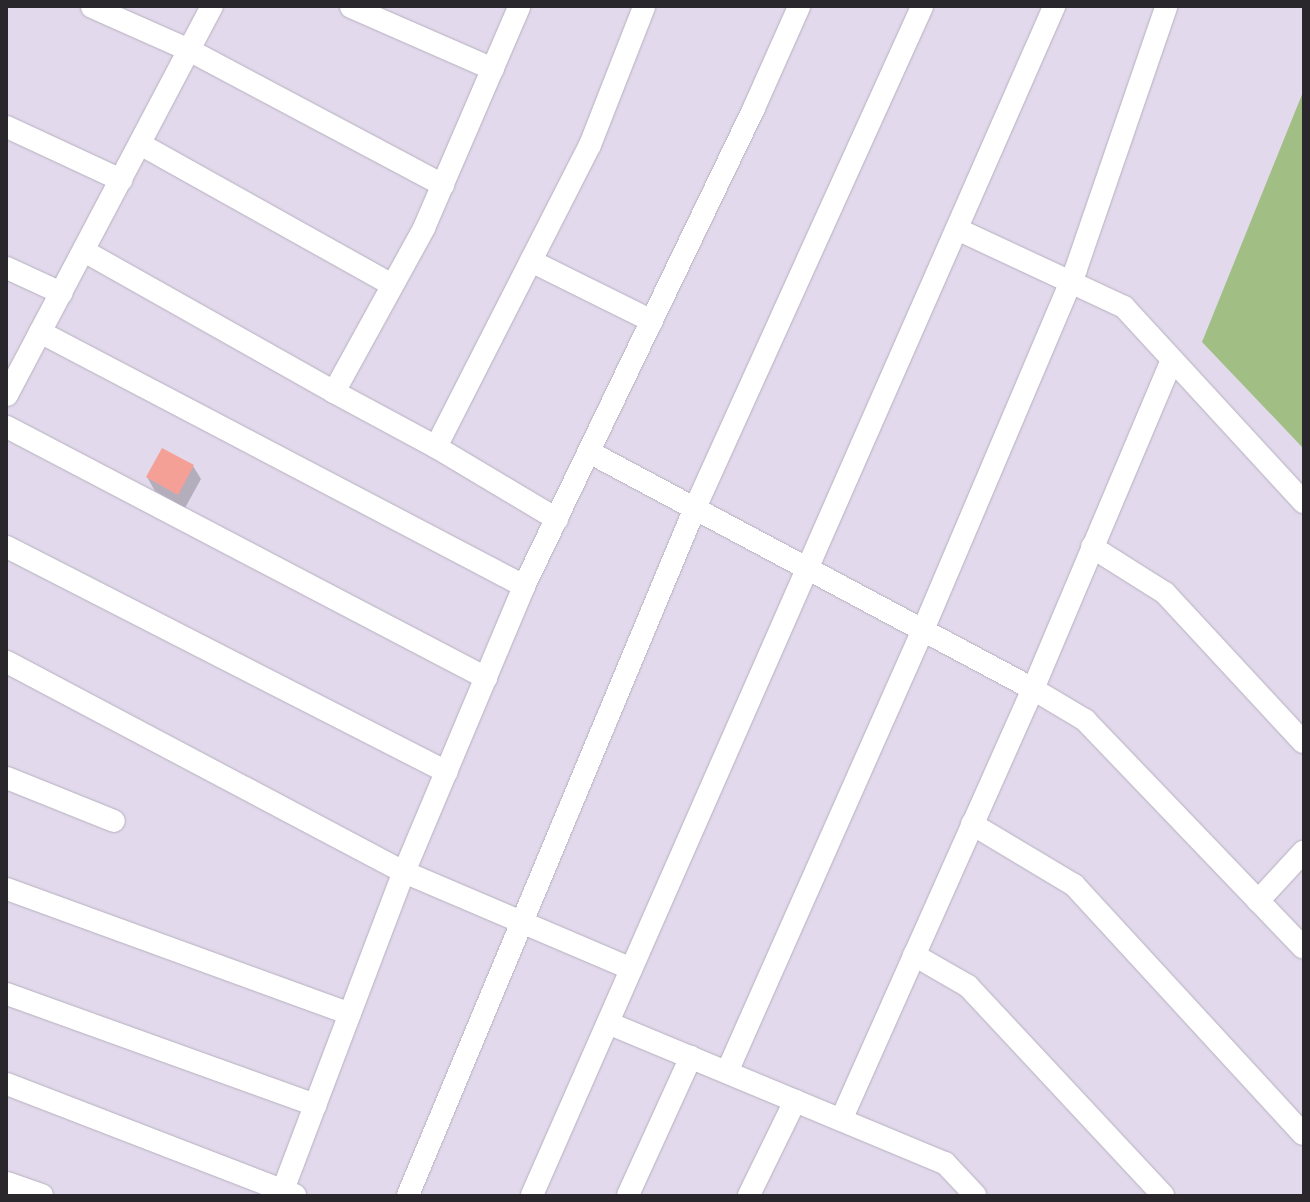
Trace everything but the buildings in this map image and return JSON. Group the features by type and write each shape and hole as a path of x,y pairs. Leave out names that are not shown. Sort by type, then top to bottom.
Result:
{"street":[{"path":"92,7 189,50 443,185"},
{"path":"7,395 212,7"},
{"path":"351,7 493,69"},
{"path":"334,392 424,228 519,7"},
{"path":"436,446 590,145 644,7"},
{"path":"7,1084 286,1193 316,1105 404,872 524,586 754,108 799,7"},
{"path":"408,1195 695,508 922,7"},
{"path":"532,1195 1054,7"},
{"path":"727,1072 923,630 1070,284 1166,7"},
{"path":"7,127 121,180"},
{"path":"140,144 392,285"},
{"path":"957,228 1070,284 1124,307 1303,502"},
{"path":"84,251 334,392 436,446 557,519"},
{"path":"531,260 652,321"},
{"path":"7,268 61,294"},
{"path":"40,332 524,586"},
{"path":"841,1120 1033,689 1172,360"},
{"path":"7,427 486,678"},
{"path":"589,452 1033,689 1085,720 1303,947"},
{"path":"7,547 446,772"},
{"path":"1092,547 1165,593 1303,742"},
{"path":"7,662 404,872 631,970"},
{"path":"7,778 114,821"},
{"path":"972,824 1074,885 1303,1134"},
{"path":"1258,901 1303,852"},
{"path":"7,889 350,1014"},
{"path":"914,955 968,986 1163,1195"},
{"path":"7,994 316,1105"},
{"path":"608,1023 945,1163 975,1195"},
{"path":"628,1195 691,1057"},
{"path":"750,1195 795,1100"},
{"path":"7,1183 42,1195"}],"green space":[{"path":"1303,92 1303,448 1202,342"}]}
